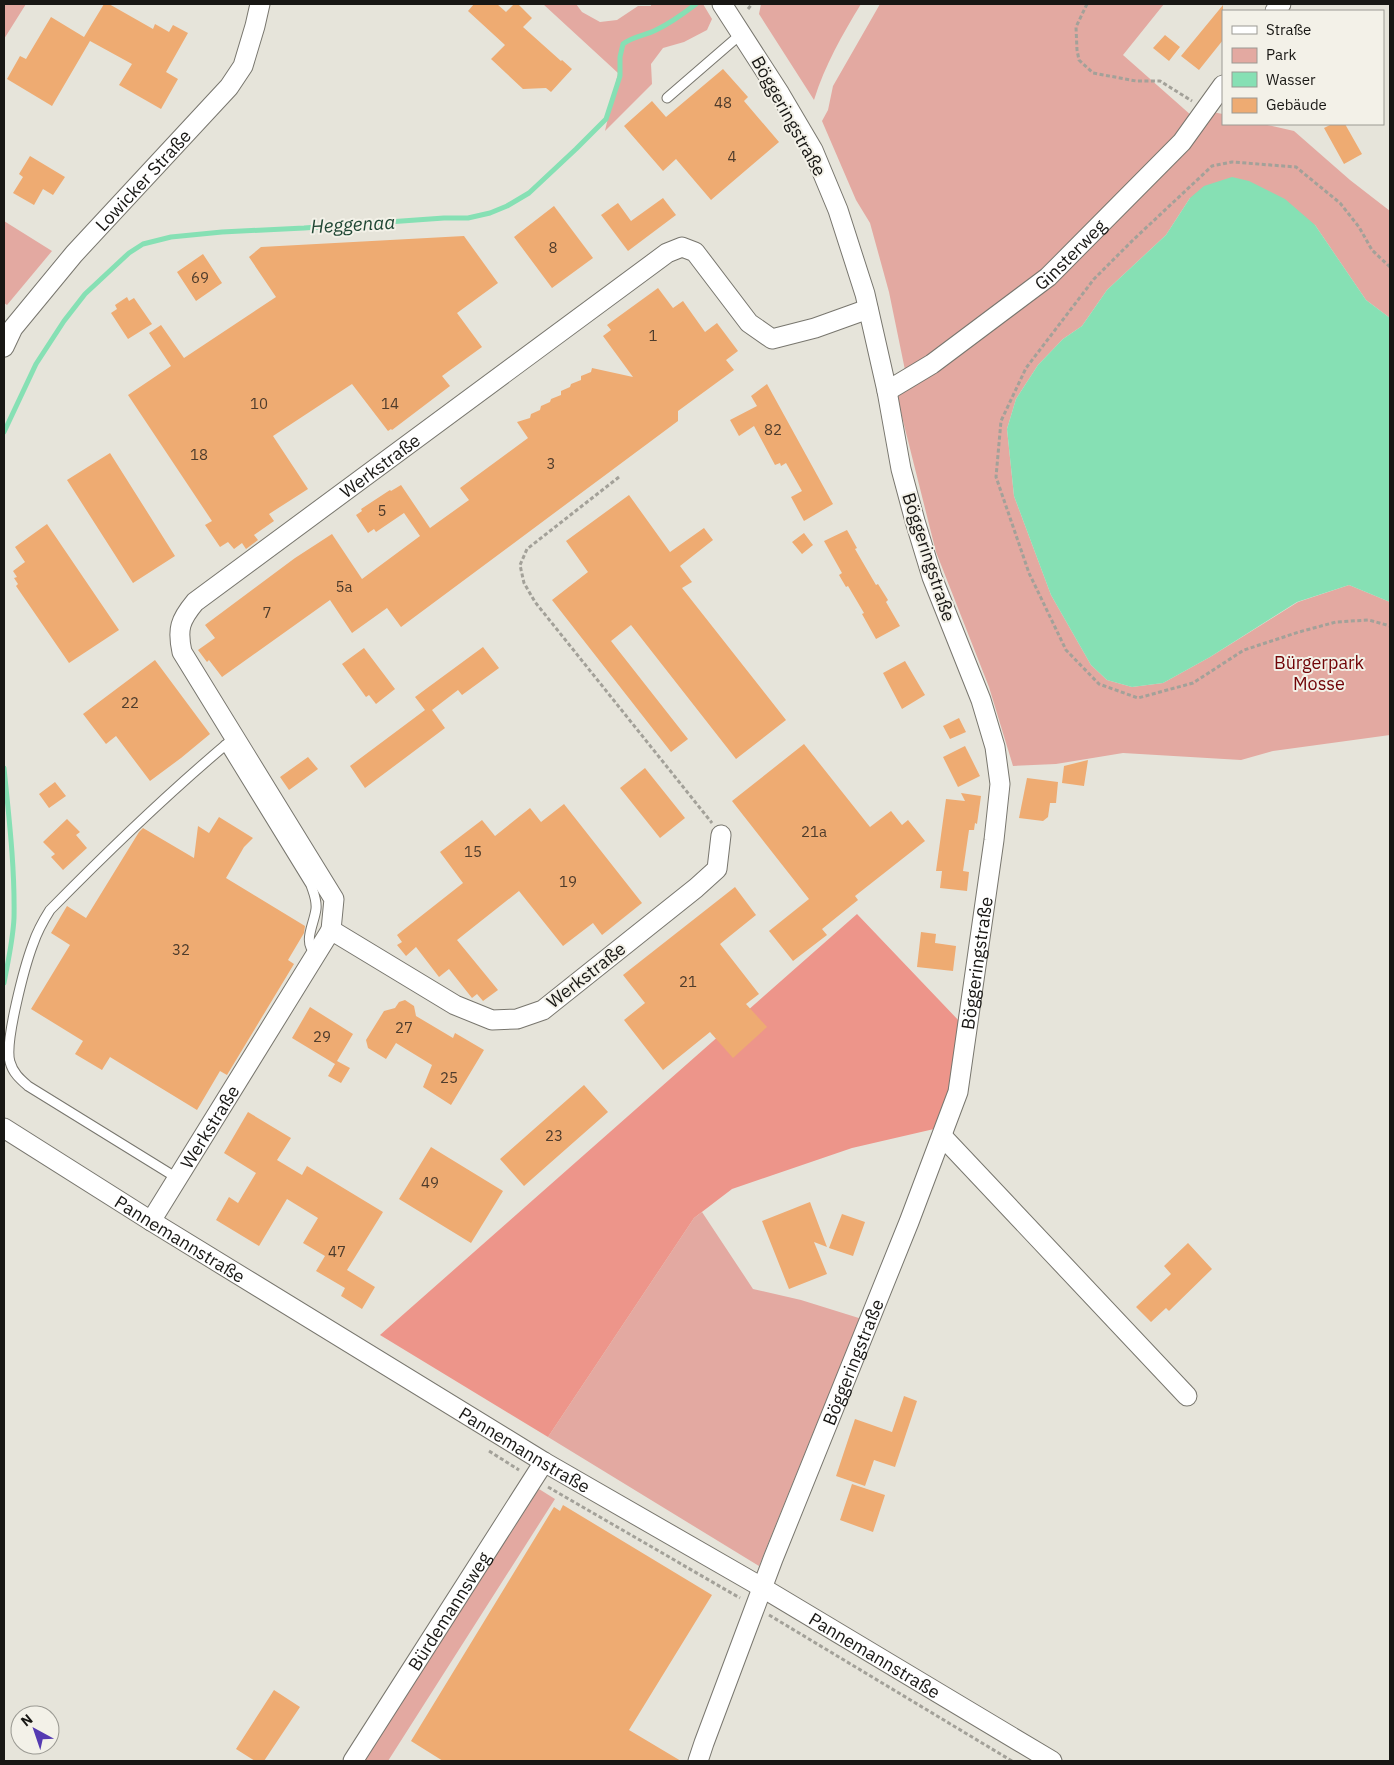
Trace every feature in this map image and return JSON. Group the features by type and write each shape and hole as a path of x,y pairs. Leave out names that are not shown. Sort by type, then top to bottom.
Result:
{"street":[{"name":"Lowicker Straße","path":"4,347 13,328 74,254 229,87 244,66 260,4"},
{"name":"Böggeringstraße","path":"698,1761 763,1588 958,1092 994,840 1000,784 995,747 981,700 932,576 915,521 901,469 887,391 865,294 838,210 813,150 780,94 722,4"},
{"name":"Ginsterweg","path":"887,391 932,364 1048,277 1182,142 1222,86"},
{"name":"Werkstraße","path":"150,1221 331,930 334,899 230,741 182,652 179,639 180,627 186,614 195,602 667,253 682,247 695,252 749,323 772,340 815,328 868,308"},
{"name":"Werkstraße","path":"331,930 455,1005 492,1020 517,1019 543,1010 696,888 717,869 721,835"},
{"name":"Pannemannstraße","path":"4,1128 150,1221 544,1462 763,1588 1052,1761"},
{"path":"942,1136 1187,1396"},
{"name":"Bürdemannsweg","path":"353,1761 544,1462"}],"lane":[{"path":"667,98 741,34"},
{"path":"177,1178 28,1086 15,1074 9,1061 8,1047 19,995 32,945 50,910 133,828 230,741 316,897 316,909 308,942 316,954"}],"path":[{"path":"748,8 752,4"},
{"path":"1087,4 1076,27 1079,60 1093,73 1136,81 1160,81 1206,109"},
{"path":"1390,267 1372,250 1359,227 1340,203 1296,167 1232,162 1212,166 1094,279 1026,368 1001,421 996,477 1030,573 1066,650 1099,684 1138,698 1193,683 1244,650 1299,632 1336,622 1369,620 1390,626"},
{"path":"619,477 527,549 520,565 524,583 535,602 721,835"}],"green space":[{"path":"4,4 26,4 4,39"},
{"path":"543,4 576,4 582,12 600,22 617,20 638,6 651,6 651,4 703,4 712,19 707,30 684,42 663,48 651,64 652,84 605,131 618,73"},
{"path":"761,4 861,4 834,50 814,100 759,14"},
{"path":"880,4 1164,4 1123,55 1192,116 1160,154 1061,255 955,338 905,370 889,292 870,223 856,200 822,121 828,110 833,86"},
{"name":"Bürgerpark Mosse","path":"1212,112 1222,114 1222,125 1267,125 1294,131 1350,180 1390,211 1390,318 1366,300 1315,225 1190,198 1166,235 1107,290 1082,326 1063,339 1038,365 1016,399 1007,429 1014,496 1051,595 1091,665 1107,680 1132,687 1163,683 1210,657 1298,602 1349,585 1390,602 1390,735 1273,751 1241,760 1123,753 1056,764 1013,766 989,687 936,552 897,397 934,371"},
{"path":"4,221 52,251 7,305 4,303"},
{"path":"702,1212 753,1289 801,1300 862,1319 826,1401 759,1566 548,1437 694,1218"},
{"path":"539,1489 555,1499 388,1761 363,1761"}],"shaded area":[{"path":"857,914 961,1023 946,1108 934,1129 852,1148 732,1189 694,1218 548,1437 380,1335"}],"water":[{"path":"1232,177 1249,181 1285,199 1315,225 1366,300 1390,318 1390,602 1349,585 1297,602 1210,657 1163,683 1132,687 1107,680 1091,665 1051,595 1014,496 1007,429 1016,399 1038,365 1063,339 1082,326 1107,290 1166,235 1190,198 1204,186"}],"building":[{"path":"104,4 109,4 153,29 155,24 169,32 173,25 188,33 166,72 178,79 161,109 119,85 132,64 90,41 52,106 7,79 20,56 26,59 51,17 84,37"},
{"path":"474,4 497,4 506,12 514,4 518,4 532,18 523,27 572,69 551,92 546,88 523,89 491,59 505,45 468,11"},
{"path":"1223,5 1222,41 1199,70 1181,56"},
{"path":"1165,35 1180,47 1169,61 1153,48"},
{"path":"723,69 748,97 744,101 779,142 711,200 676,159 663,171 624,126 652,101 666,117"},
{"path":"1330,125 1346,125 1362,154 1344,164 1324,128"},
{"path":"30,156 65,177 53,195 43,189 34,205 13,193 23,177 19,174"},
{"path":"663,198 676,215 628,251 601,215 618,203 631,221"},
{"path":"554,206 593,258 552,288 514,237"},
{"path":"464,236 498,283 457,313 482,347 442,376 450,386 392,430 388,431 352,384 273,436 308,489 269,514 274,521 254,535 258,540 246,549 242,543 234,549 228,542 220,547 205,525 212,521 128,395 171,366 149,333 161,325 184,358 276,297 249,257 261,247"},
{"path":"203,254 222,283 196,301 177,272"},
{"path":"658,288 673,308 683,301 705,332 717,323 738,351 726,360 734,370 678,411 678,421 401,627 387,608 352,633 330,600 222,677 209,660 207,662 198,650 215,638 205,625 295,558 332,534 362,579 420,536 404,513 376,532 374,529 368,533 356,515 362,511 361,509 401,485 430,528 469,500 460,488 528,438 517,422 530,418 531,414 540,410 541,406 561,395 561,391 570,387 571,384 581,380 581,376 591,372 592,368 633,377 603,336 611,330 607,325"},
{"path":"127,297 129,301 134,298 152,324 128,339 111,313 117,309 115,305"},
{"path":"767,384 833,504 804,521 791,497 802,491 786,463 781,466 780,463 775,465 754,426 739,436 730,420 757,406 751,396"},
{"path":"110,453 175,556 133,583 67,480"},
{"path":"629,495 670,552 704,528 713,540 680,566 692,582 682,588 786,720 736,759 631,625 611,641 688,739 671,752 552,600 588,572 566,541"},
{"path":"47,524 119,630 69,663 16,586 18,584 14,578 17,577 13,571 25,562 15,547"},
{"path":"847,530 857,548 855,549 876,585 878,584 888,600 886,602 900,626 876,639 862,614 864,613 839,575 842,573 824,541"},
{"path":"804,533 813,545 802,554 792,542"},
{"path":"483,647 499,668 462,695 458,690 432,710 445,728 365,788 350,766 425,710 415,697"},
{"path":"364,648 395,689 376,704 369,695 366,697 342,664"},
{"path":"155,660 210,734 150,781 116,736 106,744 83,714"},
{"path":"905,661 925,695 902,709 883,673"},
{"path":"959,718 966,732 950,739 943,726"},
{"path":"804,744 870,827 891,811 902,825 908,820 925,841 855,896 858,900 822,929 827,935 793,961 769,931 809,899 732,801"},
{"path":"965,746 980,776 958,787 943,757"},
{"path":"308,757 318,769 289,790 280,777"},
{"path":"1088,760 1084,786 1062,783 1064,766"},
{"path":"645,768 685,818 660,838 620,788"},
{"path":"1027,778 1058,782 1056,803 1050,803 1048,817 1043,821 1019,818"},
{"path":"55,782 66,796 49,808 39,794"},
{"path":"961,793 981,796 977,824 975,823 974,830 969,830 963,871 969,872 967,891 940,888 942,871 936,871 946,799 965,801"},
{"path":"564,804 642,903 602,935 593,923 563,946 519,891 457,940 498,990 483,1001 477,994 472,998 449,969 439,977 416,947 406,956 397,945 402,942 397,935 463,883 440,852 482,820 495,836 530,808 541,822"},
{"path":"219,817 253,838 244,847 226,878 305,926 304,933 288,960 294,964 227,1075 220,1071 197,1110 110,1057 102,1070 75,1054 83,1041 31,1009 70,945 51,933 67,906 86,918 139,832 143,828 194,858 198,826 209,833"},
{"path":"67,819 80,832 76,835 87,848 63,870 51,857 55,854 43,842"},
{"path":"735,887 756,915 720,944 759,994 746,1004 767,1027 733,1058 710,1032 663,1070 624,1020 645,1003 623,975"},
{"path":"921,932 936,934 935,943 956,946 953,971 917,967"},
{"path":"405,1000 414,1006 416,1016 453,1038 455,1033 484,1050 451,1105 423,1087 432,1065 396,1043 386,1059 368,1048 366,1040 384,1011 395,1008 399,1002"},
{"path":"310,1007 353,1034 337,1061 350,1068 341,1083 328,1076 335,1064 292,1038"},
{"path":"584,1085 608,1112 524,1186 500,1159"},
{"path":"248,1112 291,1138 277,1160 302,1175 307,1166 383,1212 347,1270 375,1287 362,1309 341,1296 345,1288 316,1271 325,1256 303,1243 318,1218 287,1199 259,1246 216,1220 229,1197 238,1203 256,1173 224,1153"},
{"path":"431,1147 503,1191 471,1243 399,1199"},
{"path":"810,1202 827,1247 814,1242 827,1274 789,1289 762,1221"},
{"path":"842,1214 865,1222 853,1256 829,1248"},
{"path":"1188,1243 1212,1269 1169,1311 1166,1308 1151,1322 1136,1307 1171,1274 1164,1266"},
{"path":"904,1396 917,1401 895,1467 874,1460 865,1486 836,1476 855,1419 892,1432"},
{"path":"852,1484 885,1495 873,1532 840,1520"},
{"path":"563,1505 712,1595 629,1730 681,1761 443,1761 411,1741 554,1507 560,1511"},
{"path":"274,1690 300,1707 264,1761 255,1761 236,1749"}],"waterway":[{"name":"Heggenaa","path":"4,432 36,364 64,321 85,294 129,253 143,244 171,237 222,232 468,218 490,213 507,206 529,193 606,119 620,76 620,57 623,44 631,39 652,32 677,18 696,4"},
{"name":"Heggenaa","path":"4,768 14,880 13,934 4,983"}]}
